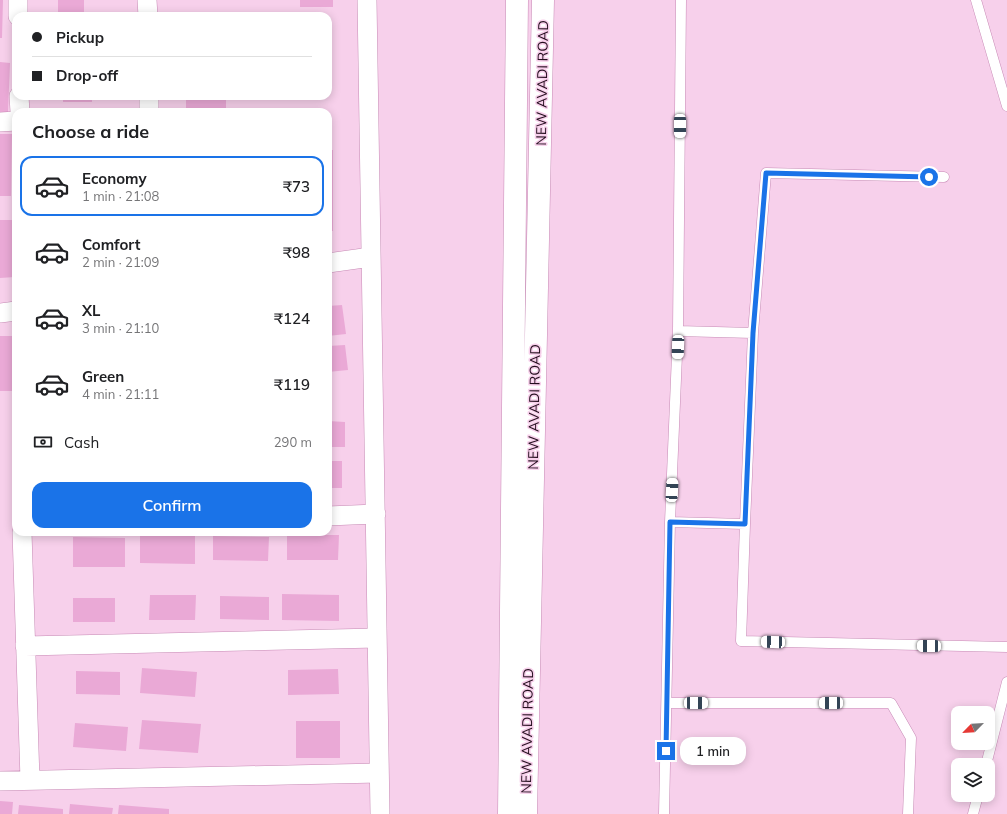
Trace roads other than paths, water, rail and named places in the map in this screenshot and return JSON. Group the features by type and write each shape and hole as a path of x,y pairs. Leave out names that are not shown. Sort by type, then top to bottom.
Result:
{"main road":[{"name":"NEW AVADI ROAD","path":"509,814 517,0"},
{"name":"NEW AVADI ROAD","path":"526,814 543,0"}],"street":[{"path":"18,0 18,12"},
{"path":"148,0 148,12"},
{"path":"367,0 380,814"},
{"path":"0,122 12,122"},
{"path":"332,262 372,257"},
{"path":"0,313 12,312"},
{"path":"332,516 376,514"},
{"path":"22,536 30,780"},
{"path":"25,646 377,638"},
{"path":"0,781 379,773"}],"lane":[{"path":"664,814 670,522 678,331 681,0"},
{"path":"976,0 1007,106"},
{"path":"944,177 766,173 753,333 742,640 1007,647"},
{"path":"678,331 753,333"},
{"path":"670,522 745,524"},
{"path":"988,758 1007,682"},
{"path":"666,703 891,703 911,738 908,814"},
{"path":"973,814 976,802"}]}
